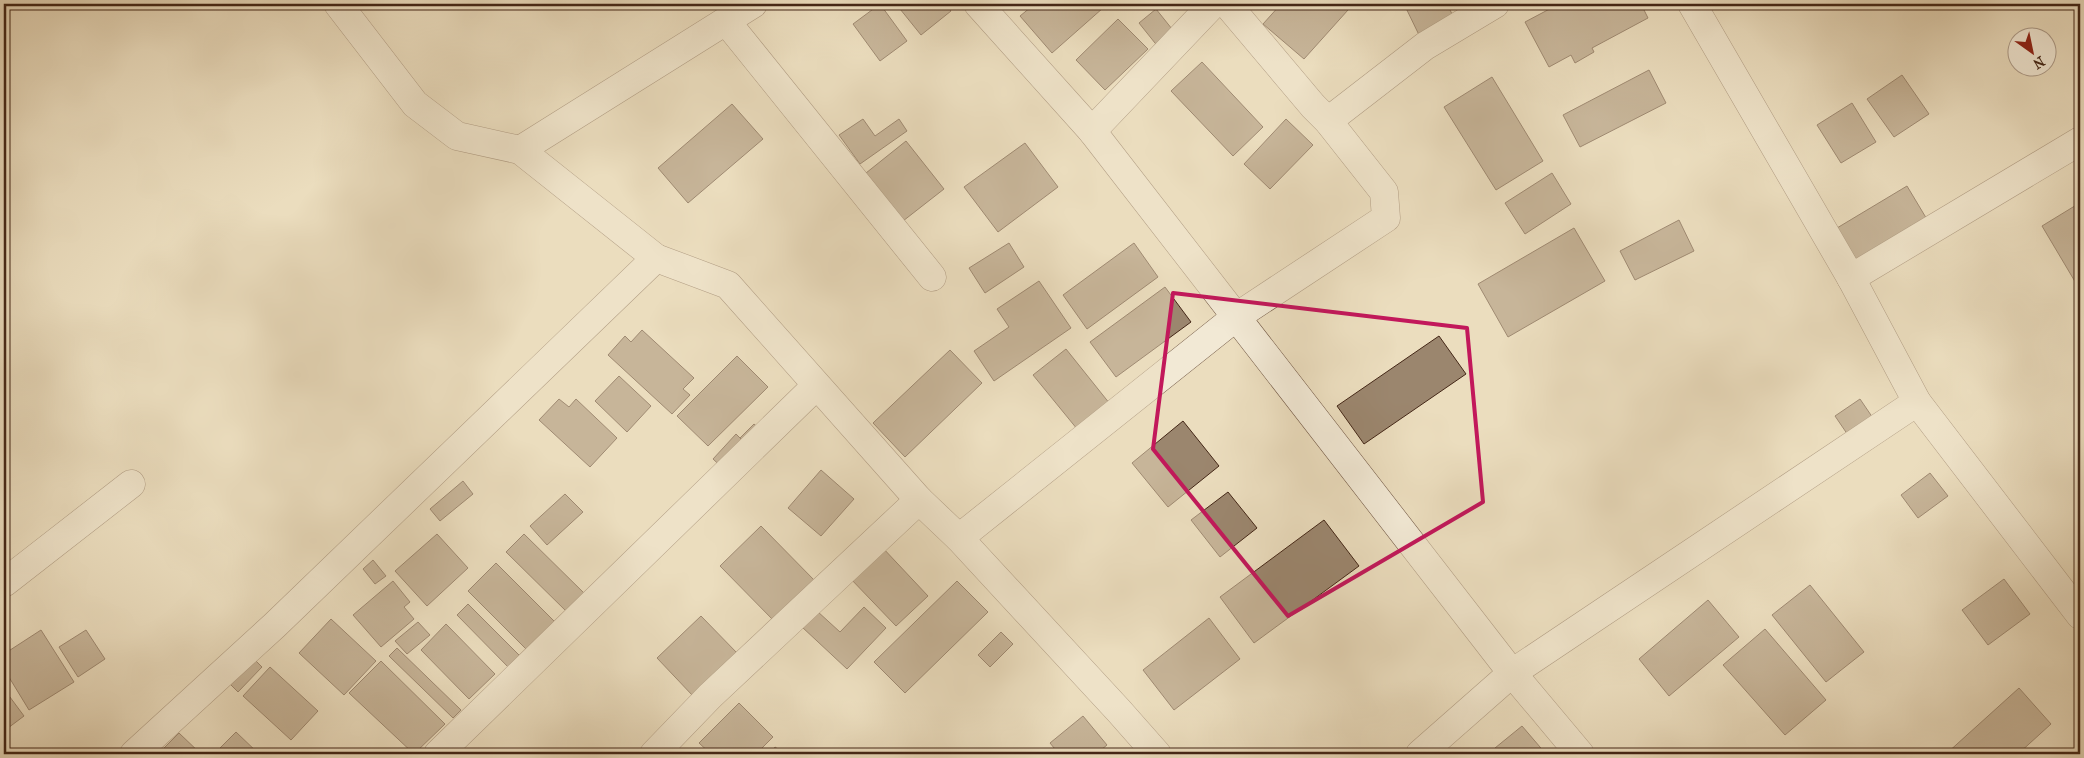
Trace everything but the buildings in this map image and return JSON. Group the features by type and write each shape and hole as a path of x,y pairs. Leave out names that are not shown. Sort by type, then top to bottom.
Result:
{"street":[{"path":"338,4 414,104 457,136 520,150 656,258 728,286 919,500 959,538 1147,751"},
{"path":"520,150 753,4"},
{"path":"978,4 1092,132 1512,673 1580,754"},
{"path":"1092,132 1212,4"},
{"path":"959,538 1236,317 1386,218 1384,192 1328,121 1312,106 1227,4"},
{"path":"1328,121 1426,46 1495,4"},
{"path":"1692,4 1851,278 1917,402 2075,600"},
{"path":"726,20 932,276"},
{"path":"1851,278 2080,141"},
{"path":"134,754 275,625 656,258"},
{"path":"438,754 816,386"},
{"path":"1420,754 1512,673 1917,402"},
{"path":"4,583 131,484"},
{"path":"654,754 710,696 919,500"}],"highlighted area":[{"path":"1173,293 1467,328 1483,502 1288,616 1153,449"}]}
